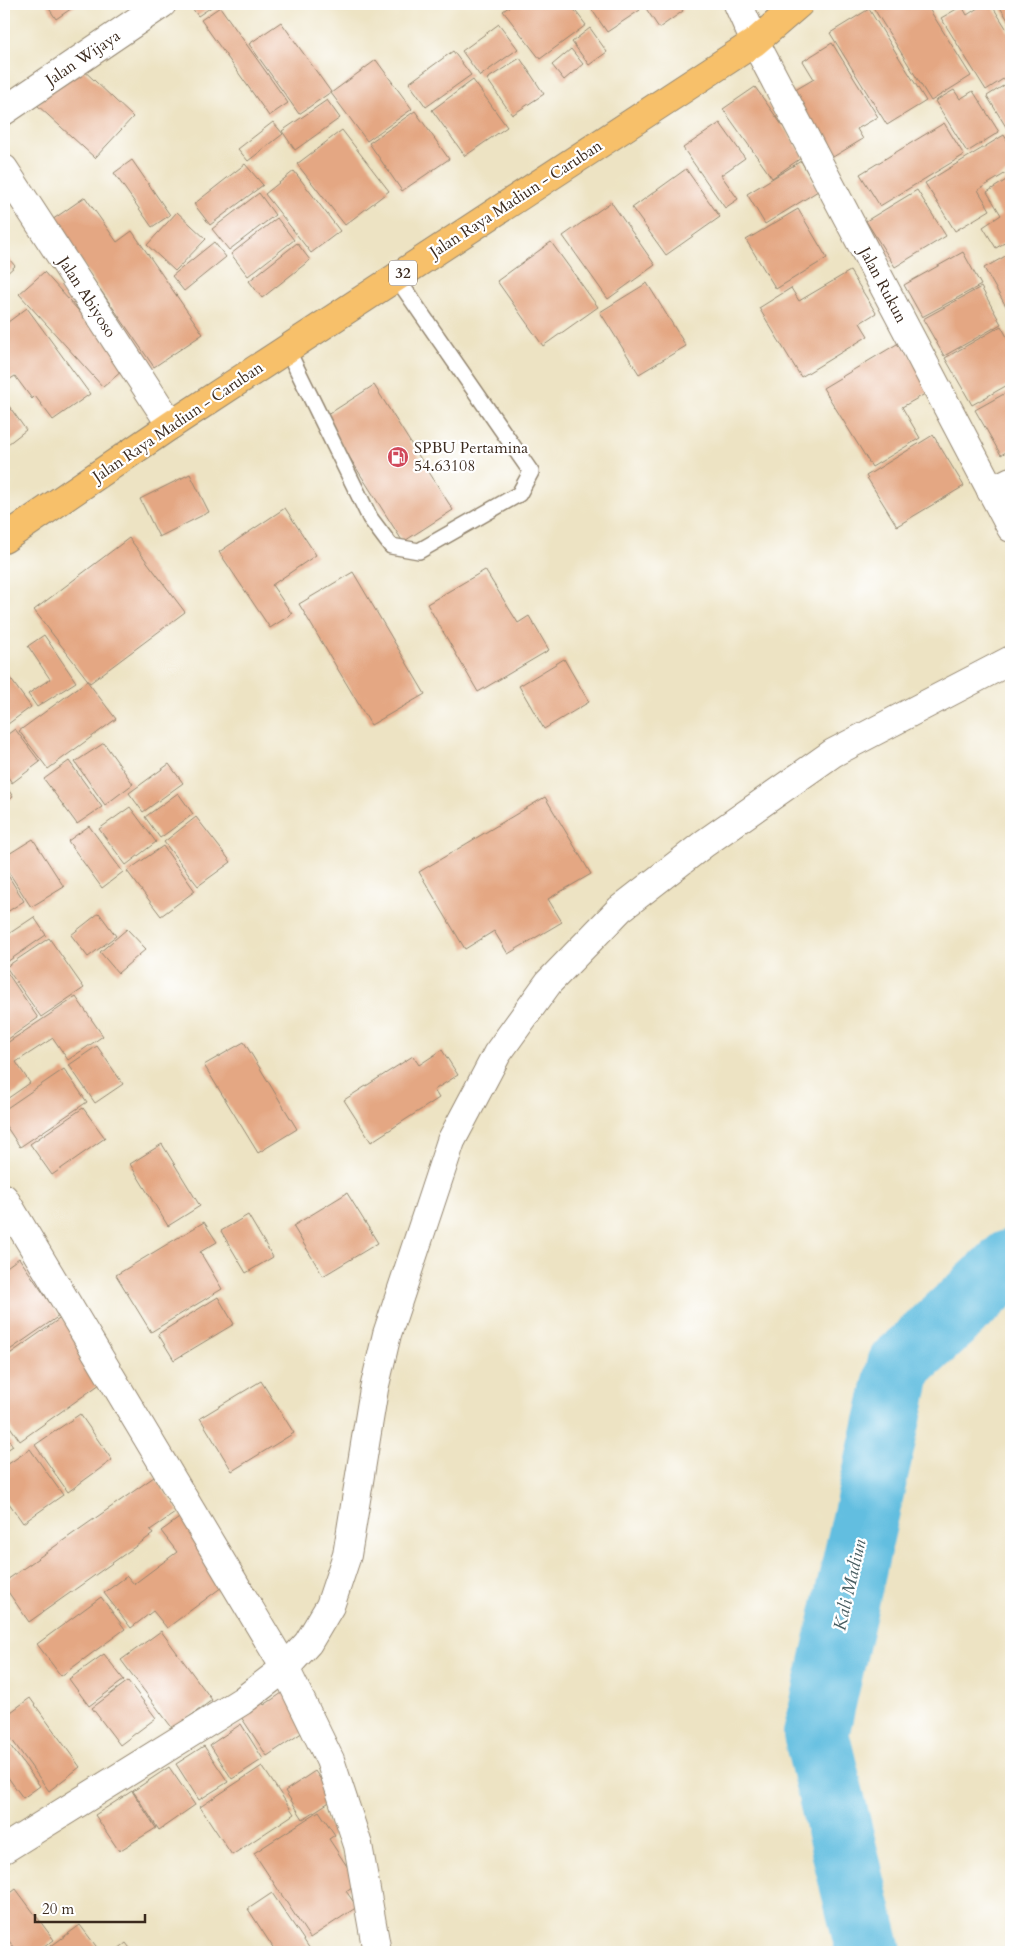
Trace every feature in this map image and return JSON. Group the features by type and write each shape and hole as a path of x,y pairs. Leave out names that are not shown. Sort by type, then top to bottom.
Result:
{"highway":[{"name":"Jalan Raya Madiun - Caruban","path":"4,539 171,425 755,42 799,4"}],"street":[{"name":"Jalan Wijaya","path":"4,111 162,4"},
{"name":"Jalan Rukun","path":"738,4 755,42 1001,486 1011,528"},
{"name":"Jalan Abiyoso","path":"4,169 171,425"},
{"path":"4,1848 242,1701 285,1668 308,1643 330,1606 347,1555 374,1389 387,1334 451,1141 497,1054 549,982 620,909 704,843 833,753 1011,660"},
{"path":"4,1198 285,1668 330,1760 358,1845 373,1950"}],"lane":[{"path":"288,349 370,518 391,546 419,551 519,494 531,472 396,277"}],"building":[{"path":"46,4 78,4 56,19"},
{"path":"189,4 216,4 198,16"},
{"path":"513,4 570,4 586,25 540,59 503,11"},
{"path":"588,4 636,4 640,10 607,32"},
{"path":"643,4 678,4 683,11 659,28"},
{"path":"871,4 926,4 971,76 931,101"},
{"path":"984,4 991,4 1011,36 1011,74 986,90 941,18 962,6 967,15"},
{"path":"998,4 1011,4 1011,25"},
{"path":"220,7 288,103 269,116 201,20"},
{"path":"869,9 926,101 887,125 830,33"},
{"path":"281,22 331,92 299,114 249,44"},
{"path":"499,24 518,49 480,76 462,51"},
{"path":"590,28 607,52 589,65 572,42"},
{"path":"832,43 878,117 857,129 863,139 828,160 787,95 814,79 803,61"},
{"path":"571,49 583,64 564,80 552,65"},
{"path":"453,51 471,75 426,107 409,83"},
{"path":"520,58 544,94 512,115 487,79"},
{"path":"376,60 412,109 367,141 331,93"},
{"path":"76,63 133,117 95,158 37,105"},
{"path":"473,80 507,127 465,156 432,110"},
{"path":"1011,81 1011,135 987,96"},
{"path":"755,87 804,156 772,178 723,109"},
{"path":"954,90 960,99 973,91 999,132 967,152 935,101"},
{"path":"327,100 340,118 295,150 282,131"},
{"path":"415,111 449,159 402,191 369,143"},
{"path":"273,122 283,134 248,161 238,149"},
{"path":"720,123 745,158 721,175 738,199 725,208 683,148"},
{"path":"944,123 964,155 880,206 860,174"},
{"path":"342,130 389,191 345,225 297,164"},
{"path":"1004,135 1011,147 1011,170 978,190 990,210 955,231 925,183"},
{"path":"132,160 170,215 152,227 114,173"},
{"path":"801,161 818,191 765,224 747,194"},
{"path":"245,164 263,185 210,225 194,204"},
{"path":"686,169 720,217 666,255 632,208"},
{"path":"294,171 340,231 311,253 265,194"},
{"path":"1011,177 1011,239 996,248 983,227 1001,215 987,192"},
{"path":"917,190 946,236 895,267 866,221"},
{"path":"259,193 275,215 229,250 212,229"},
{"path":"85,197 117,242 132,231 203,334 154,367 52,220"},
{"path":"611,202 655,265 608,299 563,236"},
{"path":"798,209 827,258 776,289 746,240"},
{"path":"177,212 206,239 175,271 147,245"},
{"path":"277,218 294,240 248,276 231,254"},
{"path":"214,242 226,257 184,291 172,276"},
{"path":"551,242 598,307 543,346 497,281"},
{"path":"297,243 310,260 262,298 249,281"},
{"path":"963,252 981,285 922,317 904,285"},
{"path":"4,253 15,266 4,276"},
{"path":"1011,253 1011,305 1007,308 984,268"},
{"path":"850,271 876,313 860,323 868,336 801,377 759,308 791,288 799,301"},
{"path":"44,272 128,366 103,387 19,294"},
{"path":"647,283 686,346 639,374 600,312"},
{"path":"981,287 1001,324 944,356 923,319"},
{"path":"27,308 90,394 53,420 35,396 32,399 15,376 4,383 4,325"},
{"path":"1001,326 1011,344 1011,383 972,405 945,358"},
{"path":"902,341 932,390 902,407 920,438 872,467 823,388"},
{"path":"374,385 453,510 403,542 324,417"},
{"path":"1011,390 1011,449 1001,455 975,410"},
{"path":"4,399 26,430 4,447"},
{"path":"933,435 964,486 897,526 866,476"},
{"path":"190,474 209,512 159,537 140,499"},
{"path":"285,508 316,555 272,585 292,614 270,628 219,552"},
{"path":"129,538 185,612 90,683 34,610"},
{"path":"485,570 518,623 529,616 549,650 478,692 427,604"},
{"path":"353,572 425,694 371,725 299,604"},
{"path":"44,635 76,682 37,707 28,694 50,679 28,646"},
{"path":"564,659 589,702 544,729 519,686"},
{"path":"4,670 31,707 4,727"},
{"path":"87,681 116,719 48,769 19,731"},
{"path":"15,729 40,762 12,783 4,771 4,737"},
{"path":"104,743 133,784 105,805 75,762"},
{"path":"69,761 102,807 77,824 44,779"},
{"path":"169,764 183,783 143,812 129,793"},
{"path":"4,783 13,797 4,804"},
{"path":"178,793 193,814 160,838 145,817"},
{"path":"545,797 591,874 548,899 562,922 508,954 494,931 465,949 419,872"},
{"path":"130,807 156,842 126,865 99,829"},
{"path":"196,817 231,862 198,886 164,842"},
{"path":"89,826 123,872 102,888 68,841"},
{"path":"33,839 64,887 31,907 4,865 4,857"},
{"path":"163,846 195,891 161,916 127,871"},
{"path":"4,869 24,901 4,914"},
{"path":"99,913 116,936 88,957 71,935"},
{"path":"34,917 46,935 4,964 4,937"},
{"path":"127,929 146,949 118,973 100,952"},
{"path":"49,938 84,988 41,1017 6,967"},
{"path":"4,968 38,1018 4,1042"},
{"path":"76,997 103,1036 68,1060 53,1038 16,1062 30,1083 4,1101 4,1045"},
{"path":"244,1042 297,1129 258,1153 204,1065"},
{"path":"97,1046 123,1084 95,1103 69,1065"},
{"path":"442,1050 458,1075 434,1090 439,1098 371,1142 344,1100 413,1056 419,1065"},
{"path":"64,1069 87,1102 20,1147 4,1123 4,1110"},
{"path":"83,1108 105,1138 52,1175 30,1144"},
{"path":"162,1144 200,1206 168,1226 130,1164"},
{"path":"347,1193 378,1243 323,1276 293,1226"},
{"path":"248,1215 273,1257 246,1273 221,1231"},
{"path":"204,1222 217,1242 200,1252 222,1289 151,1332 116,1275"},
{"path":"19,1258 59,1316 4,1354 4,1269"},
{"path":"218,1297 234,1324 174,1360 158,1334"},
{"path":"62,1317 107,1379 20,1441 4,1418 4,1358"},
{"path":"261,1381 294,1433 232,1471 200,1418"},
{"path":"80,1414 112,1460 68,1492 35,1445"},
{"path":"4,1433 13,1446 4,1452"},
{"path":"30,1449 63,1495 23,1523 4,1496 4,1467"},
{"path":"154,1477 178,1511 150,1530 153,1534 29,1622 4,1586 4,1582"},
{"path":"182,1516 230,1581 167,1628 153,1611 131,1628 104,1593 127,1576 134,1584 177,1552 161,1531"},
{"path":"101,1597 125,1629 61,1676 37,1644"},
{"path":"161,1631 212,1700 173,1729 121,1660"},
{"path":"104,1654 124,1680 89,1706 69,1679"},
{"path":"128,1681 156,1718 120,1745 92,1708"},
{"path":"288,1689 312,1726 267,1756 235,1708 257,1694 264,1705"},
{"path":"30,1698 80,1767 49,1791 4,1729 4,1717"},
{"path":"241,1724 263,1759 232,1779 210,1745"},
{"path":"4,1737 40,1786 23,1798 4,1772"},
{"path":"204,1746 228,1782 199,1800 176,1764"},
{"path":"262,1766 294,1814 232,1855 200,1807"},
{"path":"169,1767 195,1805 159,1830 133,1791"},
{"path":"315,1771 334,1799 303,1819 285,1791"},
{"path":"132,1791 156,1828 119,1851 95,1815"},
{"path":"319,1811 335,1835 329,1839 358,1883 346,1891 357,1907 310,1938 254,1853"},
{"path":"16,1889 54,1940 37,1952 17,1952 4,1934 4,1898"},
{"path":"272,1893 310,1949 305,1952 276,1952 248,1909"},
{"path":"80,1925 99,1950 96,1952 43,1952"},
{"path":"126,1943 133,1952 114,1952"}],"waterway":[{"name":"Kali Madiun","path":"869,1952 816,1734 900,1365 1011,1262"}],"place":[{"name":"SPBU Pertamina 54.63108","path":"398,457"}]}
